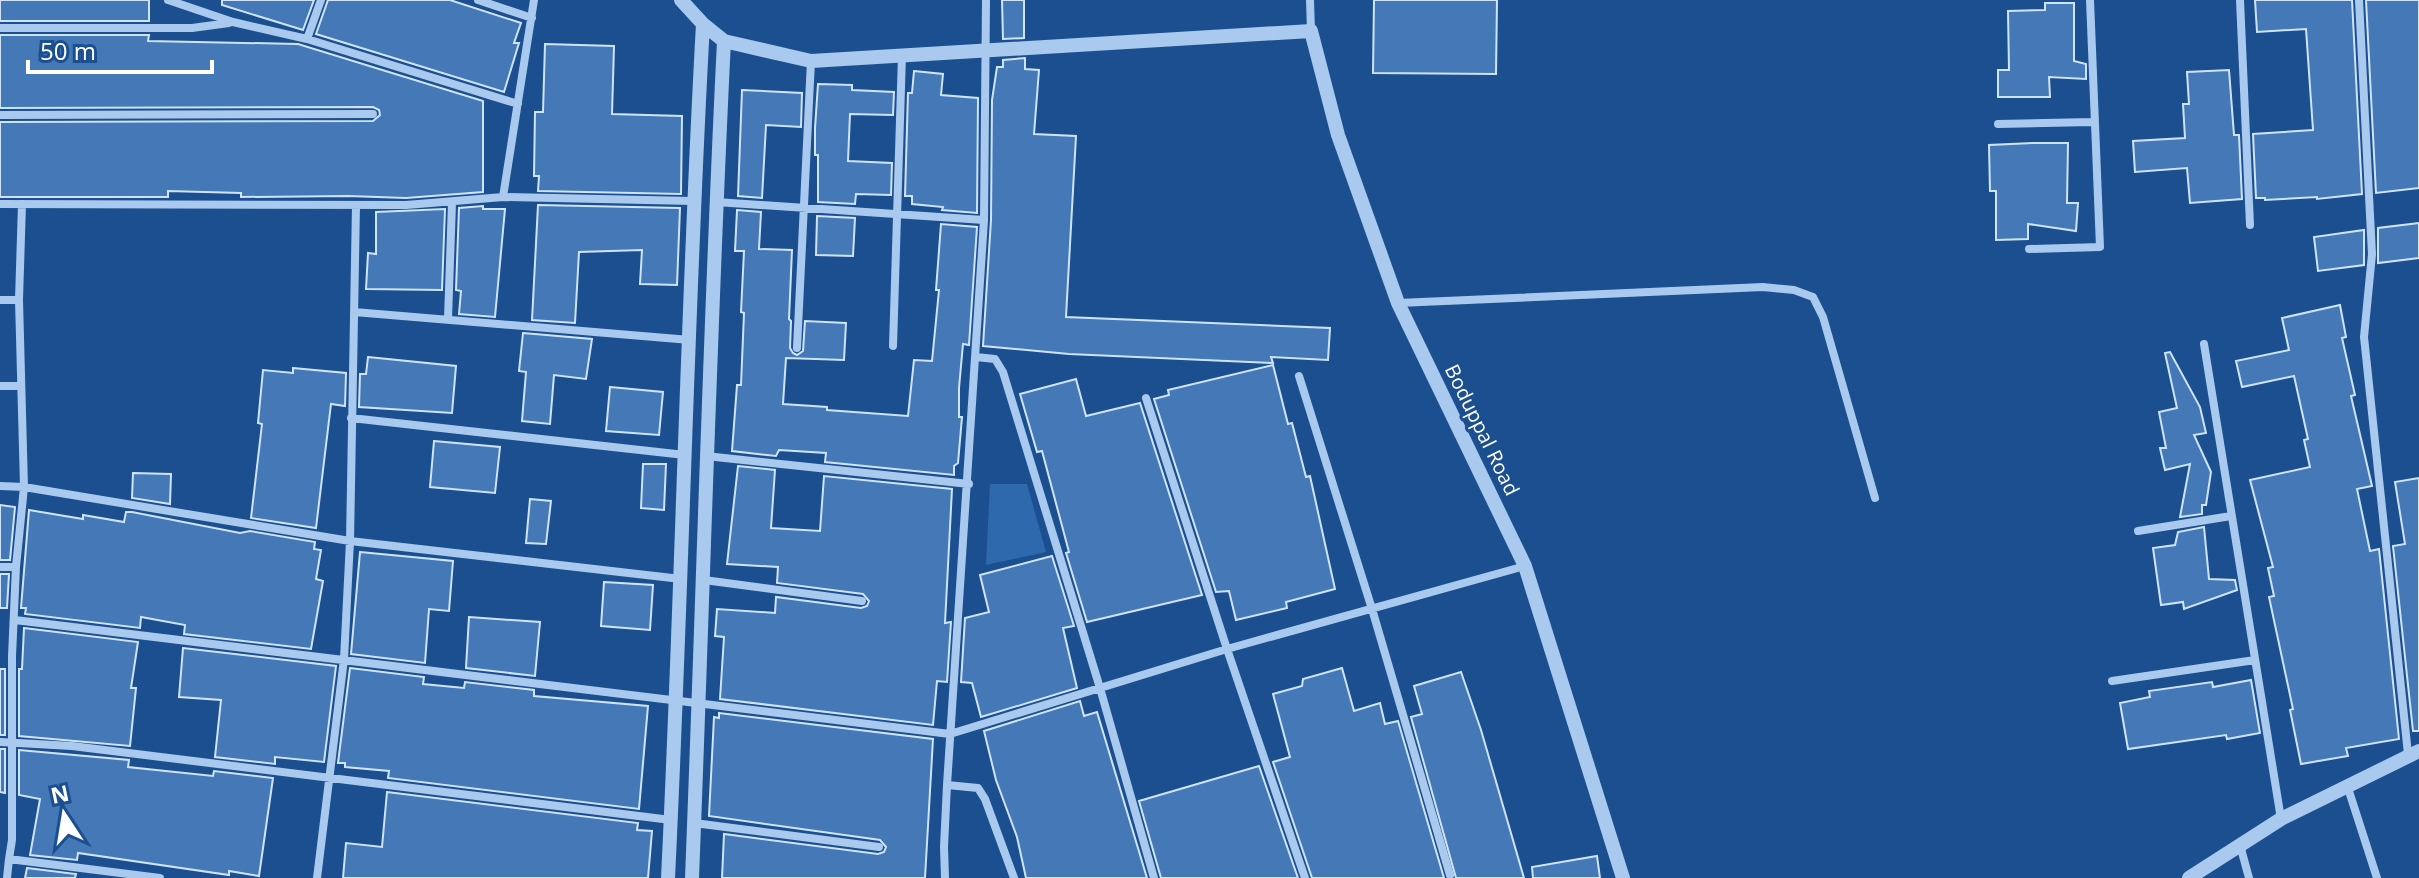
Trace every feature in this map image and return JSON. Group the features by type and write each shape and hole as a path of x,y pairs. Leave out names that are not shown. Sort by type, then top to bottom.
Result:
{"street":[{"path":"168,0 233,22 307,39 518,104"},
{"path":"307,39 321,0"},
{"path":"478,0 532,18"},
{"path":"503,197 534,0"},
{"path":"681,0 724,41 811,61 1311,31"},
{"path":"945,878 950,734 969,484 984,220 988,49 986,0"},
{"name":"Boduppal Road","path":"1310,0 1311,31 1338,135 1398,303 1525,566 1623,878"},
{"path":"2029,249 2100,247 2090,0"},
{"path":"2240,0 2250,225"},
{"path":"2189,878 2281,819 2414,753 2364,337 2372,254 2359,0"},
{"path":"0,28 192,28 233,22"},
{"path":"668,878 682,579 693,201 703,24"},
{"path":"692,878 704,580 705,456 724,41"},
{"path":"893,346 902,55"},
{"path":"797,348 811,61"},
{"path":"0,115 373,114"},
{"path":"1998,124 2093,122"},
{"path":"0,204 356,205 452,203 503,197 693,201"},
{"path":"716,202 984,220"},
{"path":"448,319 452,203"},
{"path":"7,878 12,840 12,656 24,487 19,300 22,204"},
{"path":"317,878 344,659 350,541 356,205"},
{"path":"1398,303 1763,287 1794,290 1813,297 1823,317 1875,498"},
{"path":"0,300 19,300"},
{"path":"354,312 690,340"},
{"path":"2204,344 2281,819"},
{"path":"976,357 995,359 1003,372 1100,688 1154,878"},
{"path":"1299,376 1450,875"},
{"path":"0,386 21,386"},
{"path":"1146,398 1305,878"},
{"path":"351,418 685,455"},
{"path":"705,456 969,484"},
{"path":"0,486 24,487 350,541 682,579"},
{"path":"2138,531 2231,516"},
{"path":"15,620 950,734 1227,649 1525,566"},
{"path":"0,567 16,567"},
{"path":"704,580 862,601"},
{"path":"0,656 12,656"},
{"path":"2112,681 2255,660"},
{"path":"0,742 72,746 671,820"},
{"path":"947,785 978,788 985,799 1014,878"},
{"path":"2347,785 2377,878"},
{"path":"694,823 879,847"},
{"path":"0,840 12,840"},
{"path":"2240,844 2249,878"},
{"path":"9,859 160,878"}],"shaded area":[{"path":"990,484 1027,484 1046,552 986,565"}],"building":[{"path":"0,0 149,0 149,21 0,21"},
{"path":"222,0 314,0 303,30 222,5"},
{"path":"328,0 450,0 521,23 514,43 519,43 504,92 316,34"},
{"path":"1002,0 1024,0 1024,38 1003,39"},
{"path":"1374,0 1497,0 1496,74 1373,73"},
{"path":"2255,0 2352,0 2362,194 2317,199 2256,198 2253,134 2313,130 2306,29 2257,32"},
{"path":"2366,0 2419,0 2419,188 2376,193"},
{"path":"2045,3 2074,3 2074,61 2086,64 2086,79 2049,77 2050,97 1998,97 1998,70 2009,70 2008,11 2045,10"},
{"path":"0,35 149,35 148,41 298,44 483,101 483,192 406,198 241,197 241,193 168,191 168,197 0,197 0,122 373,121 380,115 379,110 373,107 0,108"},
{"path":"545,44 614,46 612,114 682,116 681,194 538,191 539,176 534,176 535,112 543,112"},
{"path":"1025,58 1025,69 1039,70 1034,134 1076,136 1066,317 1330,328 1328,360 1271,357 1273,363 1069,354 983,346 991,220 992,100 997,67 1003,67 1003,60"},
{"path":"2229,70 2234,135 2239,135 2242,199 2190,203 2187,168 2135,172 2133,141 2185,138 2183,104 2189,104 2187,72"},
{"path":"914,71 943,74 941,95 978,98 977,213 912,204 912,196 905,196 908,93 912,93"},
{"path":"818,84 852,85 852,90 894,92 893,115 850,114 848,161 892,163 891,195 856,194 855,204 818,202 815,128"},
{"path":"742,90 802,93 801,127 766,125 762,198 738,196"},
{"path":"2068,143 2067,203 2078,203 2076,231 2028,224 2028,239 1996,240 1996,191 1990,191 1989,145"},
{"path":"538,205 680,208 677,285 640,284 642,250 579,252 575,323 532,320"},
{"path":"483,206 483,209 505,209 495,317 459,314 461,291 456,290 459,208"},
{"path":"445,209 442,290 366,289 368,253 376,254 376,212"},
{"path":"737,210 761,212 759,249 792,250 789,319 793,353 797,355 803,351 805,321 846,323 844,360 786,358 783,404 908,416 914,360 932,361 941,224 977,227 969,345 963,344 959,388 959,417 962,417 954,475 825,462 826,453 779,450 776,456 732,451 737,385 741,385 744,313 741,312 744,251 735,251"},
{"path":"817,216 855,218 853,256 816,255"},
{"path":"2419,223 2419,258 2378,263 2378,228"},
{"path":"2364,230 2364,265 2318,271 2314,237"},
{"path":"2340,305 2346,337 2342,338 2355,395 2351,396 2372,486 2357,489 2370,551 2379,549 2399,739 2346,748 2348,756 2301,764 2290,710 2293,709 2269,597 2274,596 2268,568 2273,567 2250,480 2310,467 2304,440 2308,439 2294,376 2242,387 2236,361 2289,350 2282,318"},
{"path":"523,333 592,339 586,379 554,375 550,424 522,421 526,372 519,371"},
{"path":"2170,352 2200,407 2206,433 2194,435 2211,472 2202,514 2180,517 2190,464 2165,470 2160,448 2166,448 2159,412 2177,408 2165,353"},
{"path":"368,357 456,366 452,413 359,407 360,374 366,374"},
{"path":"1273,365 1288,424 1292,423 1306,477 1310,476 1335,589 1286,602 1287,608 1236,620 1229,591 1216,592 1154,399 1169,395 1168,390"},
{"path":"293,368 346,373 345,406 331,404 316,528 251,518 262,424 258,423 263,370 293,373"},
{"path":"1076,379 1086,416 1140,403 1202,595 1087,622 1066,553 1069,552 1042,451 1037,452 1020,394"},
{"path":"610,387 663,392 659,435 606,431"},
{"path":"434,441 500,447 495,493 430,487"},
{"path":"643,464 666,464 664,510 641,508"},
{"path":"738,466 775,470 771,528 820,531 824,476 952,489 945,623 951,622 947,682 937,681 933,725 720,699 724,637 715,636 717,609 775,613 776,597 861,608 867,606 869,601 863,594 777,583 778,567 727,564"},
{"path":"133,473 171,474 170,504 132,498"},
{"path":"2419,478 2419,731 2413,731 2393,546 2405,544 2395,482"},
{"path":"530,499 551,501 546,544 526,543"},
{"path":"0,505 15,507 10,560 0,560"},
{"path":"29,510 124,522 126,512 132,512 240,533 250,531 315,542 314,549 321,550 316,579 323,581 311,649 184,634 185,625 141,617 140,628 25,614 26,608 21,608"},
{"path":"2204,527 2209,579 2235,580 2237,590 2184,609 2183,602 2161,605 2153,548 2175,545 2178,532"},
{"path":"360,552 453,561 449,611 429,609 425,663 351,654"},
{"path":"1052,556 1074,626 1063,628 1077,688 981,717 972,683 961,682 965,618 989,612 980,575"},
{"path":"0,574 9,574 7,608 0,608"},
{"path":"604,582 653,585 650,630 601,626"},
{"path":"469,617 540,622 535,676 466,668"},
{"path":"24,628 138,642 131,688 136,688 130,746 19,736 19,669 22,669"},
{"path":"183,648 336,666 324,762 275,757 275,764 215,757 221,700 179,697"},
{"path":"350,668 424,677 423,684 464,688 465,682 534,690 534,696 648,706 639,809 388,778 389,771 345,767 345,763 338,763"},
{"path":"1342,668 1354,711 1380,703 1385,724 1398,721 1444,878 1312,878 1273,762 1290,757 1273,694 1302,686 1303,679"},
{"path":"0,669 5,669 5,735 0,735"},
{"path":"1461,672 1524,878 1456,878 1411,717 1422,714 1414,686"},
{"path":"2251,680 2260,733 2128,749 2120,703 2150,697 2149,691 2212,682 2213,687"},
{"path":"1080,701 1084,716 1097,712 1147,878 1026,878 1017,837 996,780 984,731"},
{"path":"719,713 933,739 925,878 722,878 724,834 878,854 884,852 886,847 880,840 709,816 714,717 719,718"},
{"path":"0,749 5,749 5,793 0,792"},
{"path":"19,750 129,760 128,767 213,776 214,771 273,778 259,876 229,871 229,875 78,853 77,860 30,855 40,799 19,795"},
{"path":"1259,766 1298,878 1161,878 1139,801"},
{"path":"387,792 638,823 637,830 652,831 648,878 343,878 346,843 382,847"},
{"path":"1597,856 1600,878 1533,878 1532,867"},
{"path":"27,868 76,874 75,878 25,878"}]}
